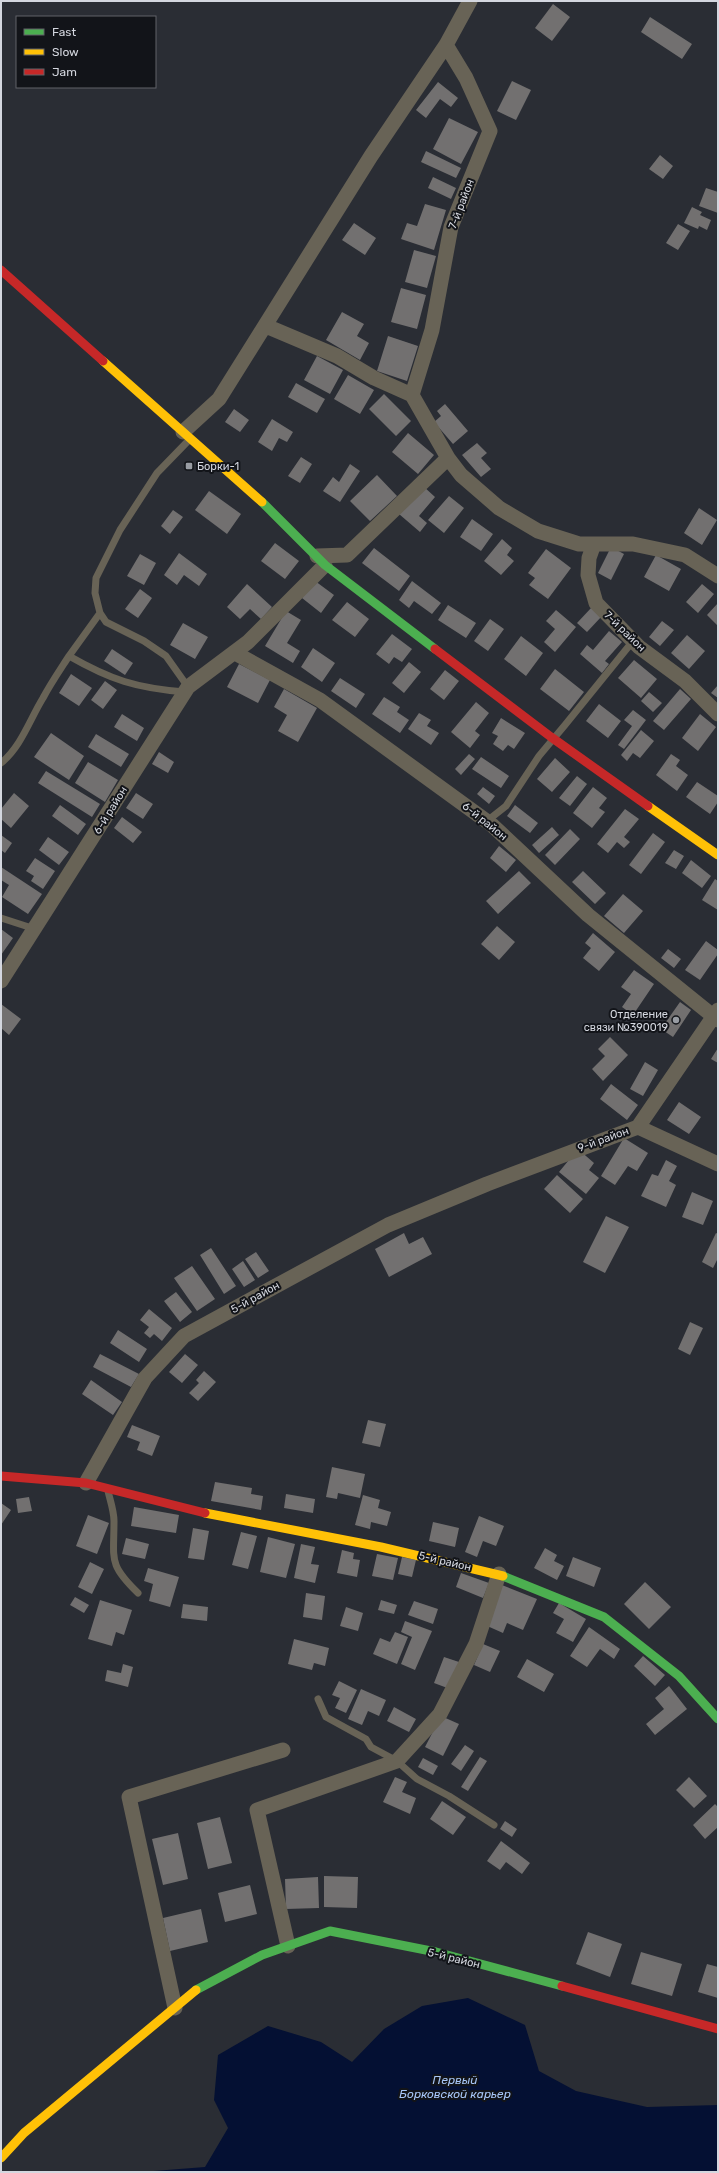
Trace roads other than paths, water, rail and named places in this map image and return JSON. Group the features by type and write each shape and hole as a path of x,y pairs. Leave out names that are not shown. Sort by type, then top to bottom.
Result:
{"street":[{"path":"187,435 219,399 371,156 446,45 470,1"},
{"name":"7-й район","path":"412,395 432,330 451,227 490,132 466,78 446,45"},
{"path":"1,270 274,513 321,561 552,738 718,855"},
{"path":"266,326 337,356 374,378 412,395 448,458 461,475 500,508 538,531 579,544 633,544 685,555 718,576"},
{"path":"321,561 347,555 448,458"},
{"name":"7-й район","path":"594,544 589,558 588,575 596,603 634,641 685,680 718,714"},
{"name":"6-й район","path":"1,981 186,689 235,653 321,561"},
{"name":"6-й район","path":"235,653 320,700 488,822 588,915 717,1016"},
{"path":"638,1127 717,1016"},
{"name":"9-й район","path":"487,1184 638,1127 718,1164"},
{"name":"5-й район","path":"86,1483 145,1378 184,1336 388,1225 487,1184"},
{"name":"5-й район","path":"1,1476 86,1483 199,1512 381,1547 499,1574 604,1616 679,1676 718,1719"},
{"path":"288,1946 257,1810 397,1761 440,1714 476,1644 499,1574"},
{"path":"175,2008 129,1797 283,1750"},
{"name":"5-й район","path":"1,2158 24,2133 197,1990 262,1955 330,1931 436,1952 718,2029"}],"lane":[{"path":"186,689 166,656 144,641 106,622 100,613 95,594 96,578 120,530 157,473 187,435"},
{"path":"1,763 7,758 23,735 43,697 69,656 100,613"},
{"path":"488,822 506,806 552,738 634,641"},
{"path":"69,656 120,681 151,689 186,689"},
{"path":"1,918 35,929"},
{"path":"108,1489 114,1520 112,1549 116,1567 125,1580 138,1593"},
{"path":"318,1699 326,1717 366,1739 371,1747 397,1761 417,1779 449,1796 494,1825"}],"water":[{"name":"Первый Борковской карьер","path":"468,1998 525,2025 539,2071 576,2091 647,2107 718,2105 718,2172 141,2172 205,2167 228,2128 214,2100 218,2055 268,2026 321,2042 352,2062 384,2029 422,2006"}],"place":[{"name":"Борки-1","path":"189,466"},
{"name":"Отделение связи №390019","path":"676,1020"}]}
